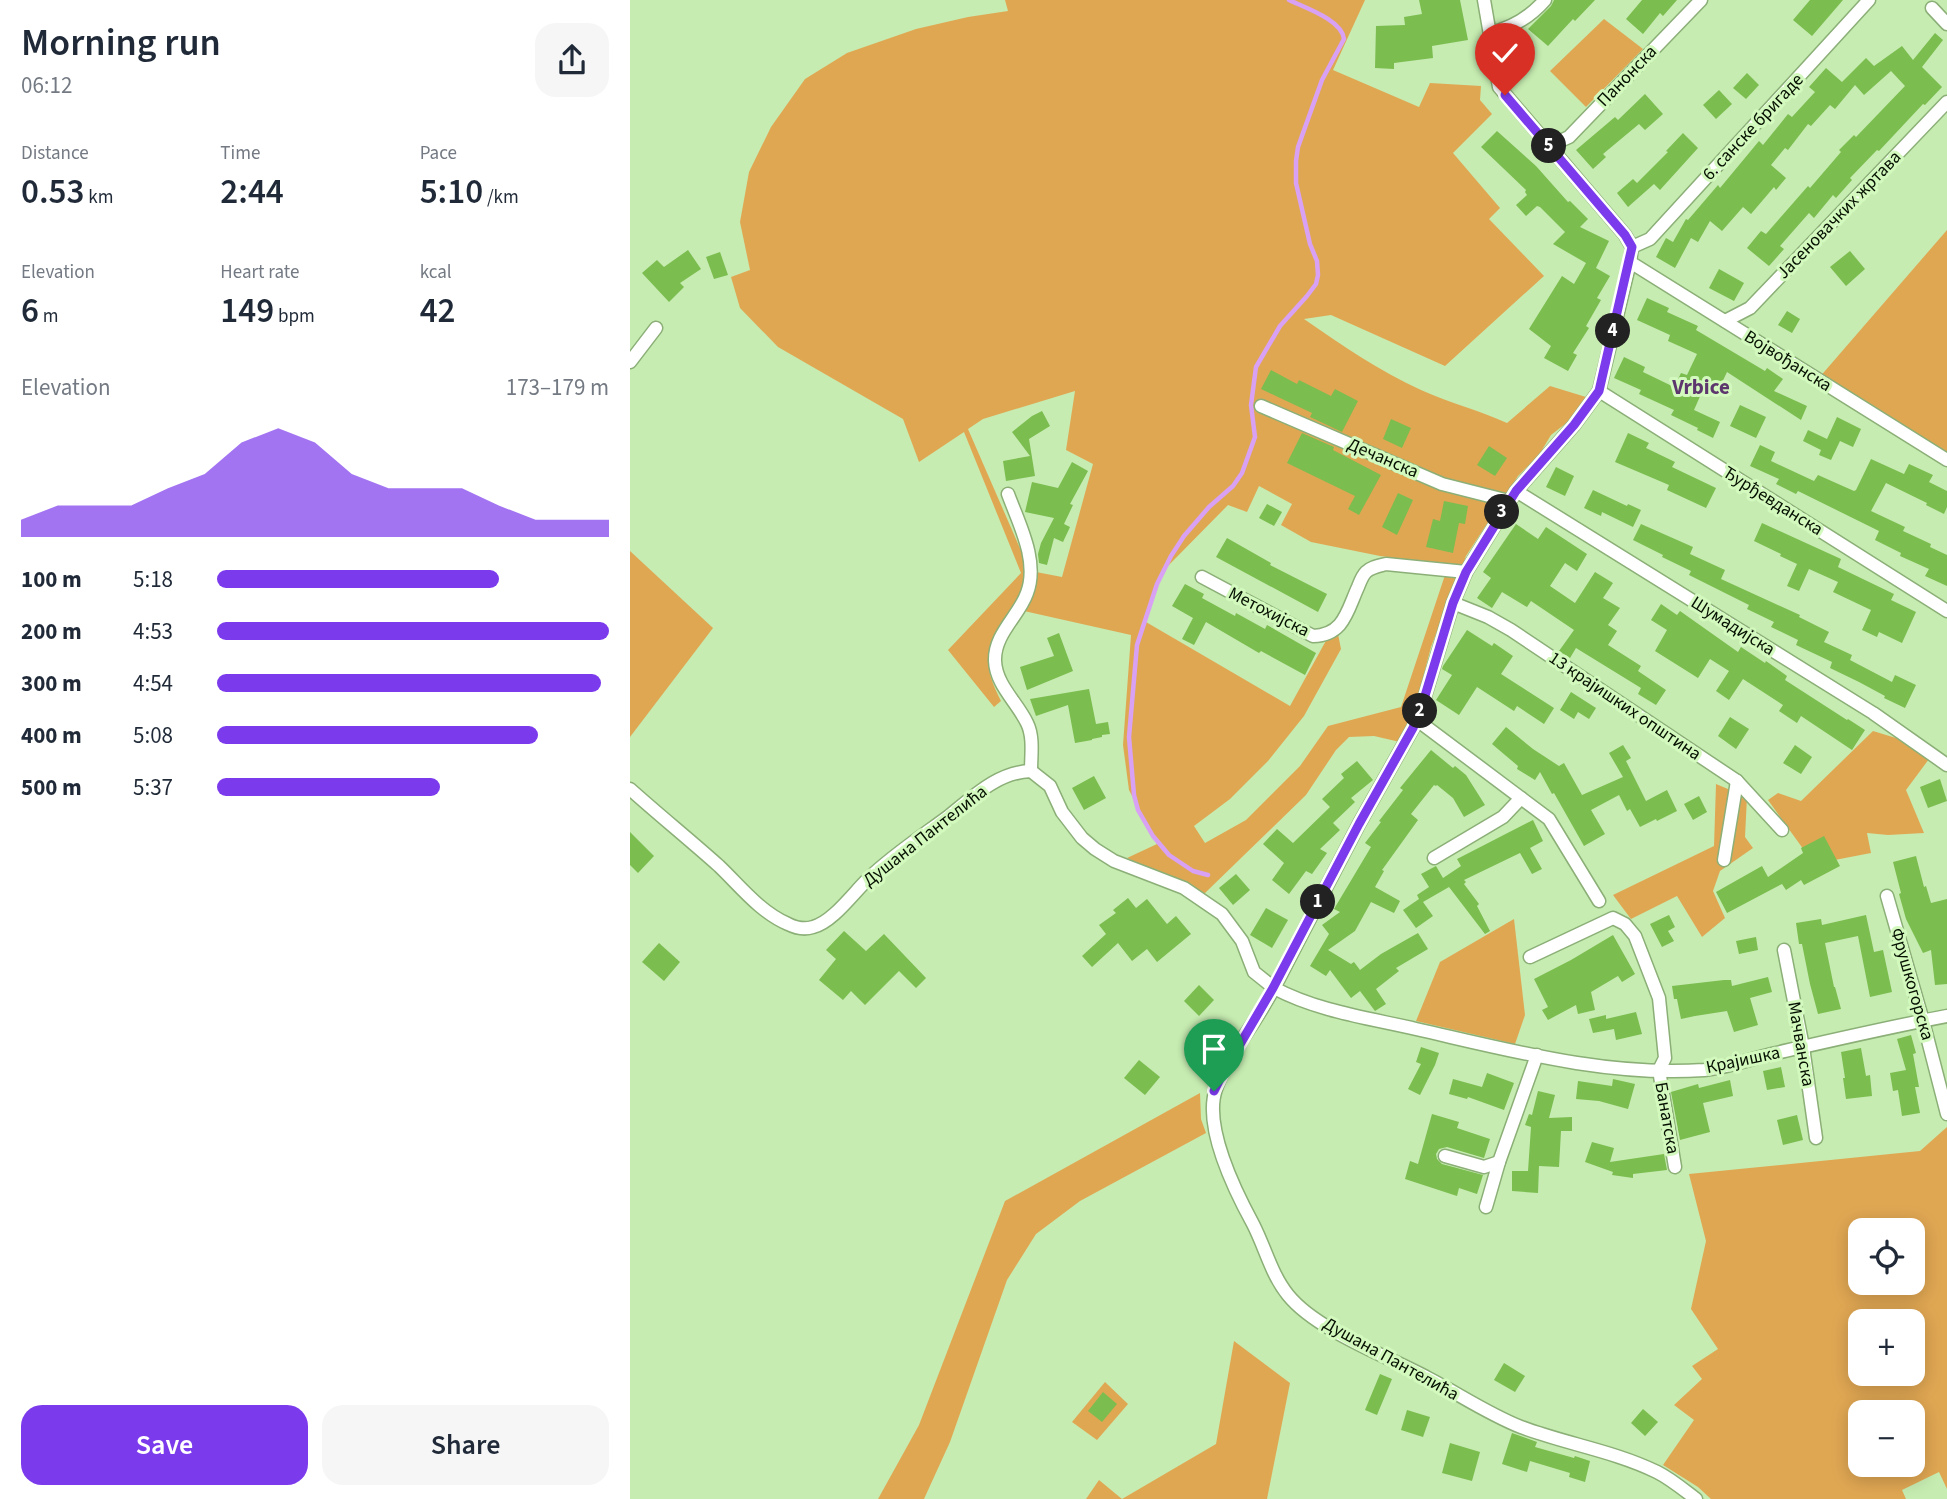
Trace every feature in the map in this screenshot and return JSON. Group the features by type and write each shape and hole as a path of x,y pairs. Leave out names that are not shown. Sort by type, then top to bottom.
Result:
{"street":[{"path":"1484,0 1499,87 1625,235 1632,247 1599,391"},
{"path":"1490,33 1513,25 1537,10 1545,0"},
{"name":"Панонска","path":"1549,146 1569,137 1701,0"},
{"name":"6. санске бригаде","path":"1632,247 1650,239 1869,0"},
{"path":"1932,8 1947,24"},
{"name":"Јасеновачких жртава","path":"1725,321 1750,308 1947,102"},
{"name":"Војвођанска","path":"1630,262 1947,460"},
{"path":"630,362 656,328"},
{"name":"Душана Пантелића","path":"1599,391 1574,425 1512,496 1466,572 1453,603 1417,720 1273,988 1222,1075 1214,1091 1213,1109 1226,1168 1260,1237 1273,1271 1289,1296 1311,1316 1490,1413 1521,1427 1638,1464 1660,1474 1696,1499"},
{"name":"Ђурђевданска","path":"1599,391 1947,611"},
{"name":"Дечанска","path":"1261,406 1442,484 1512,496"},
{"path":"1008,494 1029,554 1030,579 1027,594 999,641 995,661 1002,685 1028,724 1032,741 1031,771 1050,786 1062,812 1082,838 1095,849 1114,861 1184,888 1222,914 1242,941 1254,972 1273,988"},
{"name":"Шумадијска","path":"1512,496 1873,713 1947,765"},
{"name":"Метохијска","path":"1202,577 1313,636 1325,636 1341,625 1364,573 1374,566 1386,564 1466,572"},
{"name":"13 крајишких општина","path":"1453,603 1511,630 1737,781 1782,830"},
{"path":"1417,720 1549,819 1599,901"},
{"name":"Душана Пантелића","path":"630,789 756,902 778,919 801,929 816,927 827,920 896,855 1003,776 1018,771 1031,771"},
{"path":"1724,860 1737,781"},
{"path":"1434,858 1503,817 1521,798"},
{"name":"Фрушкогорска","path":"1887,896 1947,1114"},
{"name":"Банатска","path":"1530,957 1613,918 1625,924 1635,936 1659,998 1665,1058 1659,1070 1675,1167"},
{"name":"Мачванска","path":"1784,950 1803,1047 1816,1138"},
{"name":"Крајишка","path":"1273,988 1292,998 1343,1013 1537,1055 1611,1067 1659,1070 1707,1070 1875,1030 1947,1016"},
{"path":"1486,1207 1499,1161 1537,1055"},
{"path":"1445,1156 1484,1167 1499,1161"}],"shaded area":[{"path":"1005,0 1365,0 1333,70 1419,107 1430,83 1481,86 1480,100 1492,114 1453,153 1500,208 1489,219 1544,276 1445,366 1331,315 1304,319 1405,383 1507,423 1550,386 1586,397 1574,417 1551,435 1539,455 1518,476 1466,556 1462,567 1380,556 1311,542 1281,525 1292,504 1259,486 1247,512 1228,505 1162,572 1146,622 1290,706 1328,637 1338,634 1341,649 1304,716 1268,761 1230,799 1194,826 1205,843 1246,820 1300,766 1328,726 1401,707 1445,575 1458,576 1400,742 1374,736 1349,737 1336,750 1306,795 1204,894 1127,858 1157,844 1129,790 1123,745 1131,635 1024,611 1036,572 1062,577 1093,464 1066,450 1075,391 983,419 968,429 1029,569 1018,601 1001,623 991,644 989,671 1001,701 994,707 948,650 1021,573 964,432 919,462 903,419 778,347 740,308 731,277 750,270 740,222 749,172 771,127 805,79 847,53 916,29 1008,11"},
{"path":"1604,19 1643,49 1586,107 1550,71"},
{"path":"1947,230 1947,458 1818,379"},
{"path":"630,551 713,628 630,737"},
{"path":"1873,731 1896,738 1929,759 1906,790 1924,833 1867,833 1871,853 1814,864 1768,800 1778,793 1801,801"},
{"path":"1716,784 1747,797 1745,837 1753,848 1720,871 1713,891 1725,918 1702,937 1677,896 1631,919 1613,895 1714,846"},
{"path":"1514,919 1525,1015 1515,1044 1416,1021 1440,962"},
{"path":"1200,1093 1201,1119 1206,1133 1080,1201 1036,1234 1007,1280 950,1442 924,1499 878,1499 919,1425 1005,1201"},
{"path":"1947,1127 1947,1489 1939,1472 1902,1490 1906,1499 1711,1499 1698,1487 1663,1465 1694,1420 1674,1405 1702,1379 1692,1366 1718,1349 1691,1309 1706,1241 1689,1174 1920,1151"},
{"path":"1234,1341 1290,1383 1267,1499 1122,1499 1216,1444"},
{"path":"1105,1382 1128,1404 1097,1440 1072,1422"},
{"path":"1099,1480 1122,1499 1086,1499"}],"building":[{"path":"1419,0 1460,0 1468,40 1432,46 1433,58 1394,63 1394,69 1375,68 1376,26 1405,25 1404,17 1422,14"},
{"path":"1554,0 1595,0 1548,46 1528,29"},
{"path":"1642,0 1677,0 1663,16 1660,13 1643,34 1626,19"},
{"path":"1810,0 1843,0 1812,36 1793,20"},
{"path":"1935,33 1943,40 1922,67 1942,87 1850,178 1852,180 1836,198 1833,195 1814,218 1809,213 1780,246 1784,249 1769,266 1747,248 1761,231 1766,234 1808,186 1810,188 1841,152 1839,150 1854,135 1856,137 1905,86 1891,71 1864,95 1855,85 1835,109 1830,105 1811,126 1808,124 1788,150 1785,148 1771,165 1786,178 1776,190 1774,187 1751,214 1743,207 1722,231 1710,221 1698,242 1691,238 1675,268 1656,257 1666,238 1673,242 1686,219 1688,220 1718,185 1720,188 1759,141 1763,145 1788,114 1792,117 1815,92 1809,87 1826,68 1842,82 1866,58 1874,66 1902,46 1913,60"},
{"path":"1515,47 1530,62 1516,75 1503,59"},
{"path":"1747,73 1759,85 1746,99 1733,88"},
{"path":"1719,90 1732,104 1716,119 1703,105"},
{"path":"1645,94 1663,114 1645,130 1639,124 1603,154 1606,157 1593,169 1576,150 1615,117 1618,120"},
{"path":"1497,131 1588,219 1580,227 1609,241 1596,268 1610,276 1597,298 1601,300 1586,326 1589,328 1573,353 1577,355 1568,371 1544,358 1551,346 1529,329 1562,276 1574,284 1586,263 1553,244 1565,232 1540,207 1537,206 1526,216 1516,205 1527,195 1526,190 1481,147"},
{"path":"1683,133 1698,148 1660,190 1654,184 1628,207 1617,193 1633,179 1637,183"},
{"path":"688,250 701,269 680,283 684,287 669,302 642,273 657,260 664,267"},
{"path":"1850,251 1865,269 1846,286 1830,267"},
{"path":"720,252 728,275 714,279 706,257"},
{"path":"1719,269 1744,283 1734,301 1709,288"},
{"path":"1647,298 1669,308 1667,312 1698,326 1696,330 1783,379 1774,391 1807,406 1801,420 1727,372 1718,391 1705,385 1694,410 1720,422 1713,438 1671,415 1674,410 1639,394 1641,390 1614,378 1624,357 1645,367 1643,372 1674,387 1681,373 1687,375 1697,354 1668,341 1670,335 1637,320"},
{"path":"1787,311 1800,319 1792,333 1778,325"},
{"path":"1271,370 1297,384 1299,380 1331,396 1335,389 1358,401 1342,432 1310,417 1312,413 1261,389"},
{"path":"1740,405 1766,417 1756,438 1730,426"},
{"path":"1042,411 1050,426 1029,439 1035,476 1006,481 1003,461 1030,456 1012,432"},
{"path":"1837,417 1861,429 1853,447 1840,441 1831,460 1819,455 1821,450 1803,441 1808,430 1827,439"},
{"path":"1391,419 1411,428 1402,448 1383,439"},
{"path":"1302,433 1334,447 1333,450 1381,475 1359,515 1348,509 1355,496 1287,463"},
{"path":"1628,433 1649,443 1646,448 1675,462 1672,467 1716,488 1706,508 1667,490 1669,485 1615,462"},
{"path":"1760,445 1775,452 1771,461 1814,481 1818,475 1854,491 1871,459 1904,474 1909,464 1933,475 1929,482 1947,491 1944,514 1886,483 1871,511 1905,527 1903,531 1947,555 1947,586 1925,576 1929,569 1900,556 1901,553 1875,540 1879,531 1798,491 1796,494 1776,484 1779,479 1750,466"},
{"path":"1489,446 1507,458 1495,476 1477,465"},
{"path":"1072,462 1088,471 1070,504 1073,505 1064,524 1070,527 1063,542 1054,538 1047,565 1039,563 1041,543 1054,518 1025,512 1032,482 1058,488"},
{"path":"1556,467 1574,476 1565,496 1546,487"},
{"path":"1593,490 1641,510 1633,527 1602,512 1601,516 1584,508"},
{"path":"1398,493 1413,500 1397,535 1382,527"},
{"path":"1444,501 1468,506 1465,524 1459,523 1453,553 1426,547 1433,519 1440,521"},
{"path":"1267,504 1282,512 1274,526 1259,518"},
{"path":"1762,523 1841,559 1838,567 1894,594 1891,600 1916,612 1902,643 1879,632 1877,637 1862,630 1871,610 1833,592 1838,582 1809,569 1799,591 1787,586 1797,564 1754,541"},
{"path":"1516,524 1538,539 1546,527 1587,554 1577,571 1565,563 1550,586 1575,603 1595,572 1613,583 1603,598 1620,608 1608,625 1617,631 1608,645 1641,666 1638,671 1666,690 1656,705 1638,694 1641,688 1576,648 1570,658 1559,651 1574,630 1531,601 1527,607 1502,592 1492,608 1477,598 1491,578 1483,572"},
{"path":"1641,524 1693,547 1690,554 1725,570 1721,579 1800,615 1799,617 1829,632 1824,642 1852,655 1850,660 1892,682 1895,675 1916,685 1905,708 1830,668 1832,662 1796,645 1798,640 1771,627 1774,622 1747,609 1749,605 1689,575 1691,571 1633,540"},
{"path":"1227,538 1271,563 1270,565 1327,594 1318,612 1216,557"},
{"path":"1185,584 1204,594 1202,598 1235,616 1236,613 1265,629 1267,625 1316,653 1305,675 1261,651 1259,653 1206,622 1194,645 1182,639 1193,618 1172,606"},
{"path":"1661,604 1677,615 1680,611 1738,652 1741,647 1765,663 1766,661 1787,676 1785,680 1865,730 1852,750 1801,716 1797,723 1779,711 1783,705 1743,679 1729,700 1716,691 1729,671 1710,659 1698,678 1655,651 1667,630 1651,620"},
{"path":"1467,630 1513,656 1501,674 1554,708 1544,724 1517,706 1514,711 1477,687 1459,715 1436,700 1452,675 1442,669 1443,666"},
{"path":"1059,633 1073,671 1027,690 1020,667 1054,656 1047,638"},
{"path":"1089,689 1096,724 1108,722 1110,734 1075,743 1068,705 1036,716 1030,699"},
{"path":"1571,692 1596,708 1589,719 1578,712 1574,719 1560,710"},
{"path":"1730,717 1749,729 1736,749 1718,736"},
{"path":"1506,727 1559,766 1564,763 1582,795 1623,777 1609,753 1623,745 1631,758 1626,761 1646,801 1667,790 1677,811 1640,827 1619,795 1591,810 1605,834 1584,846 1540,772 1535,780 1517,769 1518,766 1492,744"},
{"path":"1795,745 1812,757 1801,774 1783,763"},
{"path":"1431,750 1466,775 1485,805 1464,817 1453,798 1434,785 1411,814 1418,820 1382,870 1384,871 1375,887 1400,901 1394,913 1371,902 1355,931 1328,950 1351,964 1354,962 1360,970 1381,954 1418,933 1428,949 1396,968 1399,971 1376,989 1386,1004 1375,1011 1360,991 1351,998 1330,970 1326,976 1310,966 1329,934 1322,925 1340,912 1334,909 1371,847 1365,843 1403,790 1400,788"},
{"path":"1357,761 1373,780 1351,798 1355,802 1333,823 1340,830 1320,849 1327,853 1312,874 1306,871 1289,894 1272,880 1284,863 1263,844 1277,829 1293,843 1330,807 1322,799 1344,778 1341,774"},
{"path":"1094,776 1106,798 1084,810 1072,788"},
{"path":"1940,779 1947,801 1928,808 1920,787"},
{"path":"1699,796 1707,812 1693,820 1684,804"},
{"path":"1533,820 1543,841 1530,848 1542,869 1532,874 1520,853 1464,880 1464,884 1479,904 1477,906 1490,931 1485,934 1449,887 1423,902 1433,916 1416,928 1403,910 1419,899 1417,895 1429,887 1421,874 1436,866 1443,878 1461,866 1457,859"},
{"path":"630,832 654,856 638,873 630,865"},
{"path":"1824,836 1840,866 1804,885 1801,880 1786,890 1782,884 1727,913 1716,892 1762,866 1768,877 1803,853 1801,848"},
{"path":"1916,856 1931,903 1947,899 1947,984 1935,985 1931,950 1923,953 1906,919 1899,894 1901,893 1893,862"},
{"path":"1236,874 1250,890 1233,905 1219,888"},
{"path":"1128,898 1136,908 1147,899 1167,924 1176,916 1191,934 1157,962 1147,949 1132,961 1118,943 1092,967 1082,956 1106,934 1099,925 1116,913 1113,910"},
{"path":"1266,908 1288,920 1272,948 1250,935"},
{"path":"1669,915 1675,927 1668,931 1674,941 1662,947 1650,924"},
{"path":"1866,915 1874,952 1883,950 1892,992 1870,997 1858,936 1825,943 1841,1009 1818,1014 1796,923 1821,919 1822,925"},
{"path":"844,931 866,951 884,934 926,978 916,988 899,971 865,1005 851,991 843,1000 819,980 836,959 826,950"},
{"path":"1613,935 1635,974 1622,982 1618,976 1591,992 1595,1010 1578,1014 1576,1005 1548,1020 1542,1010 1548,1007 1534,979"},
{"path":"1756,937 1758,950 1739,954 1736,941"},
{"path":"659,943 680,962 664,981 642,962"},
{"path":"1768,977 1772,992 1750,998 1758,1025 1734,1032 1727,1011 1681,1019 1672,986 1731,980 1732,986"},
{"path":"1199,985 1214,1000 1199,1016 1184,1001"},
{"path":"1636,1012 1642,1034 1616,1040 1614,1029 1593,1033 1589,1019 1606,1015 1606,1019"},
{"path":"1911,1035 1916,1053 1913,1054 1919,1087 1915,1087 1920,1113 1902,1116 1898,1090 1893,1091 1890,1073 1906,1070 1897,1039"},
{"path":"1421,1047 1439,1053 1420,1095 1408,1089 1421,1064 1416,1062"},
{"path":"1861,1048 1866,1076 1870,1075 1872,1096 1846,1099 1841,1052"},
{"path":"1139,1060 1160,1077 1145,1095 1124,1078"},
{"path":"1781,1067 1785,1087 1767,1090 1763,1071"},
{"path":"1487,1073 1514,1083 1504,1110 1468,1097 1467,1099 1449,1094 1453,1079 1482,1087"},
{"path":"1613,1079 1635,1084 1628,1109 1599,1101 1576,1099 1578,1081 1612,1086"},
{"path":"1730,1080 1733,1096 1703,1103 1710,1132 1680,1140 1671,1092 1698,1084 1699,1088"},
{"path":"1538,1091 1555,1095 1549,1118 1572,1117 1572,1131 1561,1131 1559,1167 1539,1166 1538,1193 1512,1191 1512,1171 1528,1171 1531,1127 1525,1125 1529,1114 1532,1115"},
{"path":"1432,1114 1459,1122 1457,1128 1490,1139 1484,1158 1447,1147 1439,1149 1436,1154 1442,1164 1483,1175 1477,1194 1459,1188 1457,1196 1405,1179 1410,1161 1418,1164"},
{"path":"1797,1115 1803,1140 1783,1145 1777,1120"},
{"path":"1592,1142 1614,1148 1610,1162 1664,1154 1667,1170 1633,1174 1633,1178 1612,1175 1613,1172 1585,1162"},
{"path":"1504,1363 1525,1376 1515,1392 1494,1380"},
{"path":"1380,1374 1392,1379 1377,1415 1365,1410"},
{"path":"1103,1392 1117,1404 1102,1422 1088,1411"},
{"path":"1643,1409 1658,1422 1645,1436 1631,1423"},
{"path":"1407,1410 1430,1417 1423,1437 1401,1430"},
{"path":"1512,1433 1537,1442 1535,1447 1590,1461 1585,1482 1569,1477 1570,1473 1530,1461 1527,1472 1502,1464"},
{"path":"1450,1443 1480,1452 1472,1481 1442,1473"}],"waterway":[{"path":"1208,875 1193,871 1169,855 1153,836 1138,810 1134,795 1129,737 1137,645 1157,584 1171,556 1184,536 1209,507 1233,486 1242,473 1255,437 1251,405 1256,367 1280,326 1316,284 1317,261 1310,244 1296,183 1296,161 1298,147 1322,80 1344,39 1342,32 1330,20 1289,0"}],"district":[{"name":"Vrbice","path":"1701,387"}],"route":[{"path":"1214,1091 1273,988 1413,728 1453,603 1466,572 1516,491 1574,425 1599,391 1632,247 1625,235 1505,95"}]}
